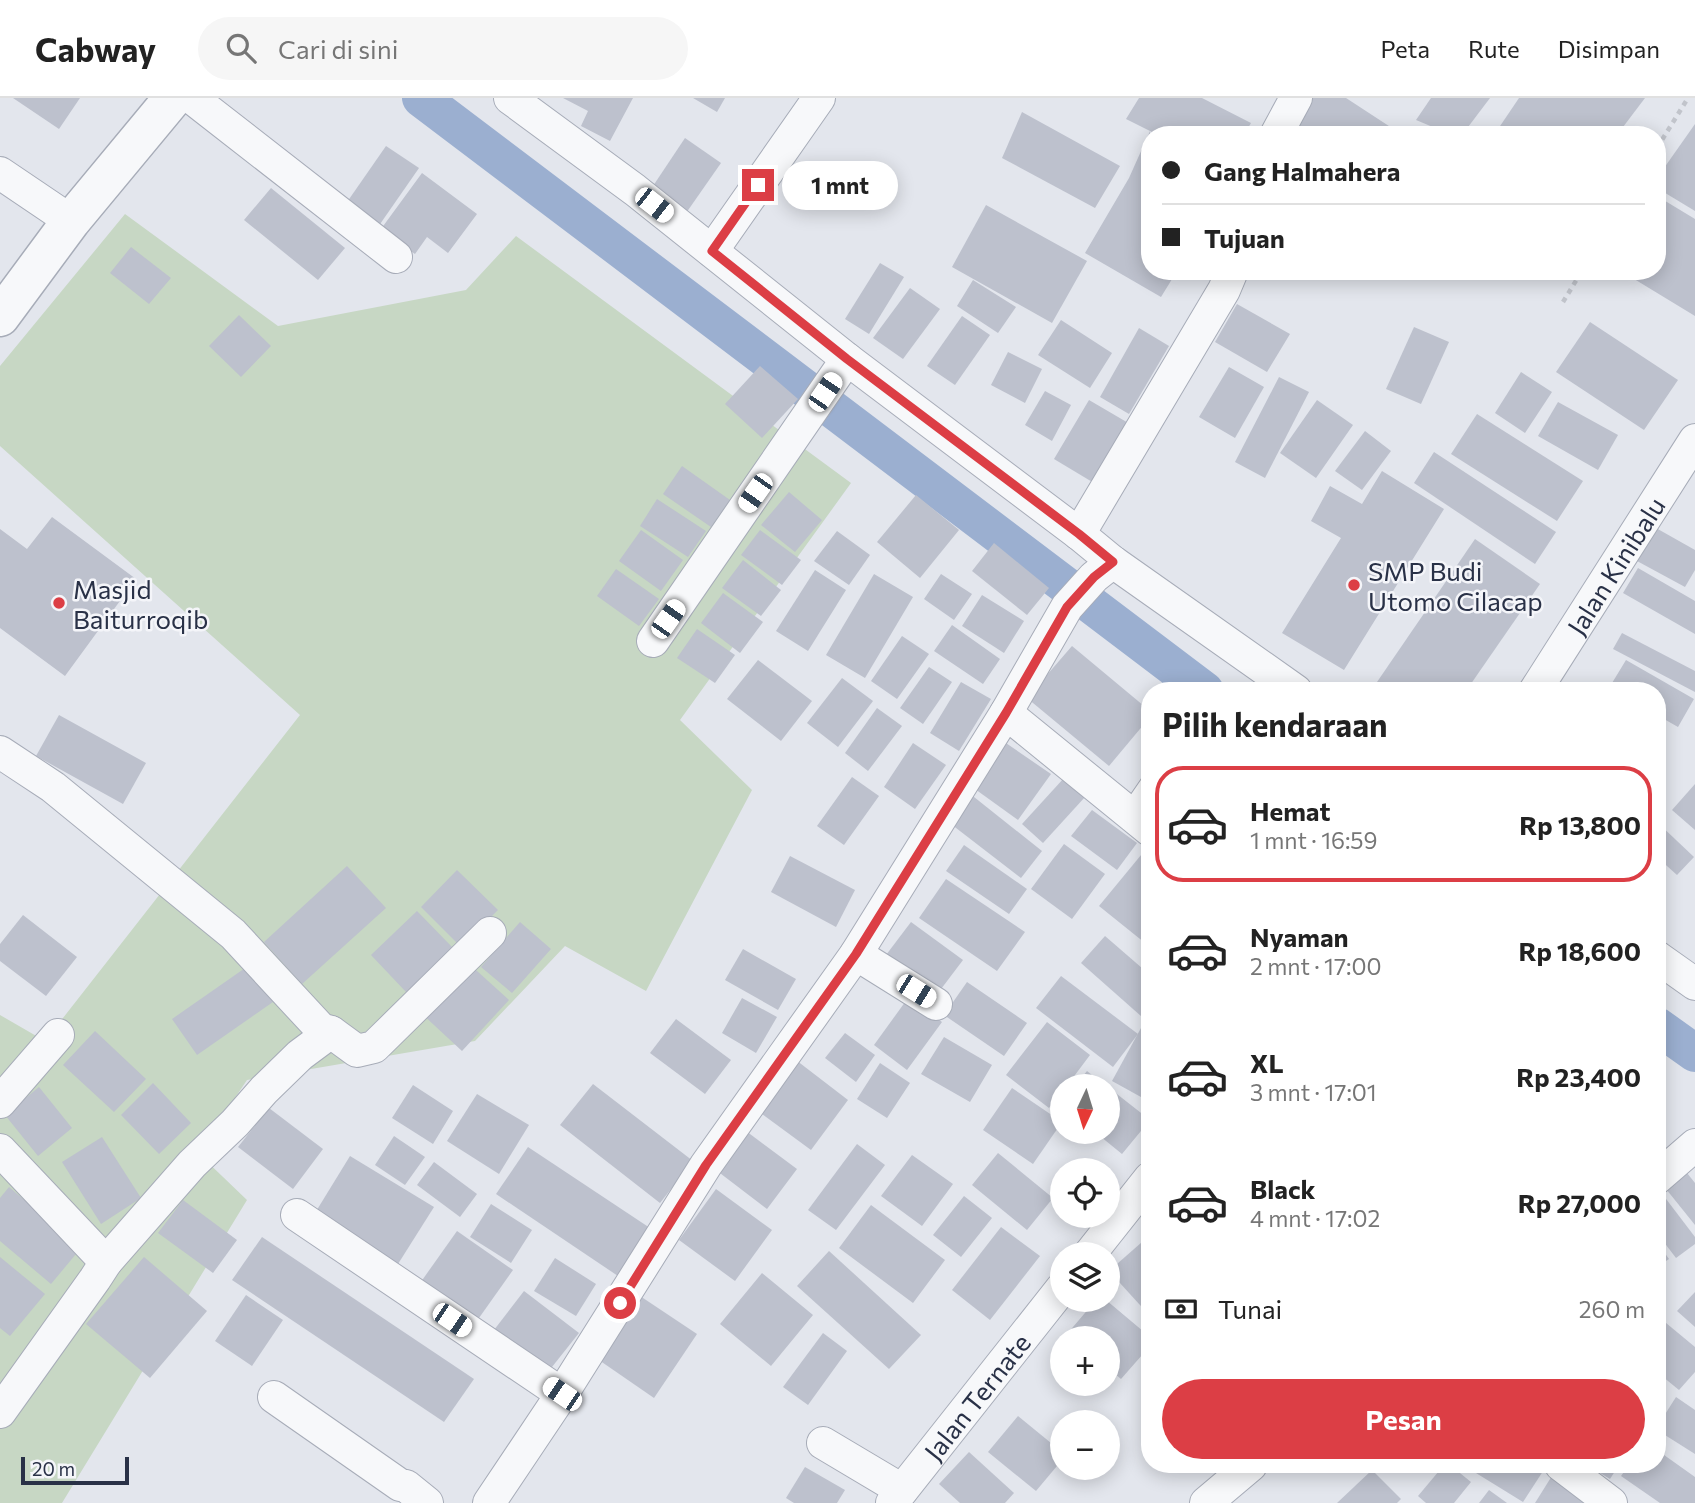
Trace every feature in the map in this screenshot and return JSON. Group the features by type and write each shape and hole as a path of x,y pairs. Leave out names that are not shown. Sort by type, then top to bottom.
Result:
{"street":[{"path":"0,317 71,221 173,98"},
{"path":"192,98 396,257"},
{"path":"510,98 635,190 712,251 841,367 1079,534 1103,569 1282,682"},
{"path":"712,251 819,98"},
{"path":"1281,126 1296,98"},
{"path":"0,173 71,221"},
{"path":"1079,534 1228,280"},
{"path":"653,640 841,367"},
{"name":"Jalan Kinibalu","path":"1541,682 1695,440"},
{"path":"489,1503 562,1394 706,1165 856,954 1006,713 1067,607 1103,569"},
{"path":"1006,713 1139,821"},
{"path":"0,752 53,787 233,934 321,1029 331,1032 357,1051 374,1047 490,933"},
{"path":"856,954 936,1004"},
{"path":"1666,963 1695,984"},
{"path":"0,1412 106,1262 192,1164 235,1123 264,1090 300,1055 331,1032"},
{"path":"0,1101 58,1035"},
{"path":"1666,1170 1695,1146"},
{"path":"0,1150 106,1262"},
{"path":"1099,1242 1141,1189"},
{"path":"297,1215 562,1394"},
{"name":"Jalan Ternate","path":"897,1497 1050,1303"},
{"path":"274,1396 427,1503"},
{"path":"823,1443 897,1497"},
{"path":"1206,1503 1242,1473"},
{"path":"1572,1473 1611,1503"}],"path":[{"path":"1666,133 1688,98"},
{"path":"1563,302 1576,280"}],"green space":[{"path":"125,214 278,326 466,290 516,236 851,483 680,720 752,790 646,991 565,946 475,1041 247,1080 198,1153 247,1200 62,1503 0,1503 0,1015 45,1041 300,715 0,446 0,366"}],"building":[{"path":"13,98 80,98 59,129"},
{"path":"563,98 633,98 610,141 581,126 588,111"},
{"path":"693,98 725,98 717,112"},
{"path":"1139,98 1202,98 1251,123 1249,126 1141,126 1126,119"},
{"path":"1310,98 1346,98 1389,126 1294,126"},
{"path":"1431,98 1490,98 1469,126 1430,126 1416,120"},
{"path":"1519,98 1645,98 1624,126 1500,126"},
{"path":"1022,112 1120,166 1095,208 1002,158"},
{"path":"1695,124 1695,211 1666,193 1666,165"},
{"path":"685,138 721,163 684,216 649,192"},
{"path":"386,146 419,168 378,227 345,205"},
{"path":"1141,151 1141,280 1171,280 1161,297 1085,253 1129,178"},
{"path":"422,173 477,214 448,253 427,237 415,254 381,229"},
{"path":"271,188 345,248 318,280 244,220"},
{"path":"1666,201 1695,219 1695,316 1636,280 1666,280"},
{"path":"986,205 1087,261 1052,323 952,267"},
{"path":"131,247 171,278 149,304 110,273"},
{"path":"880,263 904,277 869,334 845,319"},
{"path":"973,280 1016,307 998,333 957,306"},
{"path":"910,288 940,309 903,359 873,338"},
{"path":"1237,304 1290,334 1267,372 1215,342"},
{"path":"239,315 271,346 241,377 209,346"},
{"path":"962,316 990,335 955,385 927,366"},
{"path":"1061,320 1112,353 1090,388 1038,355"},
{"path":"1590,322 1678,380 1644,430 1556,372"},
{"path":"1414,327 1449,342 1421,404 1386,389"},
{"path":"1139,328 1169,346 1129,414 1100,397"},
{"path":"1008,352 1042,369 1025,403 991,385"},
{"path":"760,366 798,399 762,438 725,404"},
{"path":"1229,367 1264,387 1235,438 1199,417"},
{"path":"1521,372 1552,392 1525,433 1495,413"},
{"path":"1279,377 1309,392 1265,478 1235,462"},
{"path":"1045,391 1071,405 1052,441 1025,425"},
{"path":"1089,400 1130,424 1094,483 1054,459"},
{"path":"1317,400 1353,425 1316,478 1280,453"},
{"path":"1558,402 1618,435 1598,470 1538,436"},
{"path":"1477,414 1583,481 1557,521 1451,454"},
{"path":"1365,431 1391,451 1362,490 1335,471"},
{"path":"1434,452 1556,532 1535,564 1414,483"},
{"path":"682,466 730,500 711,527 663,494"},
{"name":"SMP Budi Utomo Cilacap","path":"1382,471 1444,509 1344,670 1282,633 1341,538 1311,521 1330,486 1362,504"},
{"path":"789,492 822,520 795,552 761,525"},
{"path":"916,495 959,530 920,578 877,542"},
{"path":"657,499 706,531 688,557 640,526"},
{"name":"Masjid Baiturroqib","path":"52,517 136,579 65,676 0,628 0,529 27,549"},
{"path":"1656,528 1695,550 1695,570 1685,587 1637,561"},
{"path":"641,530 683,560 661,591 619,561"},
{"path":"760,530 801,560 782,585 741,555"},
{"path":"837,531 870,555 849,585 814,561"},
{"path":"1475,539 1540,584 1472,682 1377,682"},
{"path":"994,543 1049,588 1027,615 972,571"},
{"path":"743,560 781,590 761,616 722,588"},
{"path":"1638,568 1695,601 1695,634 1623,593"},
{"path":"616,569 659,599 639,626 597,596"},
{"path":"815,570 846,590 808,651 776,631"},
{"path":"874,574 913,597 865,678 826,655"},
{"path":"941,574 972,594 954,620 924,599"},
{"path":"723,593 763,622 740,653 701,623"},
{"path":"982,595 1024,621 1004,653 962,626"},
{"path":"952,625 1000,659 983,684 934,651"},
{"path":"697,629 735,655 715,683 677,658"},
{"path":"1622,633 1695,671 1695,692 1613,649"},
{"path":"902,636 929,654 897,699 871,681"},
{"path":"1072,646 1141,704 1141,728 1109,766 1027,698"},
{"path":"758,660 812,701 781,741 727,699"},
{"path":"1626,660 1664,682 1613,682"},
{"path":"929,667 952,682 923,724 900,708"},
{"path":"842,678 873,701 838,747 807,723"},
{"path":"961,682 991,699 959,751 930,733"},
{"path":"1666,683 1694,699 1678,727 1666,720"},
{"path":"877,708 902,726 868,771 845,753"},
{"path":"59,715 146,763 123,804 36,756"},
{"path":"1000,739 1051,774 1018,820 968,784"},
{"path":"913,743 946,765 915,809 884,787"},
{"path":"852,777 879,796 844,845 817,826"},
{"path":"1064,778 1085,797 1043,843 1022,824"},
{"path":"1695,784 1695,830 1672,810"},
{"path":"969,793 1042,851 1021,878 947,821"},
{"path":"1092,810 1137,843 1117,870 1071,836"},
{"path":"1666,831 1694,857 1677,875 1666,865"},
{"path":"1064,844 1105,874 1072,919 1031,889"},
{"path":"964,845 1027,889 1009,914 946,871"},
{"path":"1141,855 1141,940 1099,906"},
{"path":"790,856 855,890 836,927 771,892"},
{"path":"347,866 386,908 302,984 264,942"},
{"path":"457,870 498,910 461,947 421,907"},
{"path":"946,879 1025,932 997,971 919,918"},
{"path":"417,911 453,948 407,993 371,955"},
{"path":"23,915 77,957 46,996 0,961 0,944"},
{"path":"520,922 551,949 512,993 481,967"},
{"path":"911,922 963,960 935,997 883,959"},
{"path":"1105,936 1141,967 1141,1016 1081,963"},
{"path":"743,949 796,979 778,1010 725,980"},
{"path":"466,961 509,1000 462,1051 420,1012"},
{"path":"248,966 273,1002 197,1055 172,1019"},
{"path":"1061,976 1138,1034 1113,1067 1036,1008"},
{"path":"967,982 1027,1023 1004,1056 944,1015"},
{"path":"742,998 777,1017 756,1053 722,1033"},
{"path":"908,998 942,1022 907,1070 874,1045"},
{"path":"676,1019 731,1060 705,1094 650,1053"},
{"path":"1047,1022 1090,1055 1076,1074 1050,1074 1049,1108 1006,1075"},
{"path":"1141,1028 1141,1097 1120,1085 1120,1074 1116,1074"},
{"path":"95,1031 146,1079 114,1112 63,1065"},
{"path":"845,1033 875,1055 856,1082 825,1058"},
{"path":"944,1037 992,1065 970,1102 921,1074"},
{"path":"792,1057 848,1100 811,1150 754,1108"},
{"path":"880,1063 910,1083 887,1118 857,1099"},
{"path":"153,1083 191,1123 159,1154 121,1115"},
{"path":"593,1084 693,1161 660,1203 560,1125"},
{"path":"413,1085 453,1111 433,1144 392,1118"},
{"path":"39,1087 72,1128 38,1156 5,1115"},
{"path":"1012,1088 1050,1114 1050,1139 1033,1164 983,1130"},
{"path":"477,1094 529,1125 499,1174 447,1141"},
{"path":"1120,1096 1141,1113 1141,1131 1122,1154 1110,1144 1120,1144"},
{"path":"269,1108 323,1149 293,1189 238,1147"},
{"path":"742,1128 797,1169 767,1209 712,1167"},
{"path":"394,1136 425,1157 405,1185 375,1165"},
{"path":"102,1137 141,1198 101,1224 62,1162"},
{"path":"857,1144 885,1165 836,1230 808,1210"},
{"path":"528,1147 650,1228 618,1276 496,1194"},
{"path":"998,1153 1050,1196 1050,1202 1027,1230 972,1185"},
{"path":"912,1155 953,1184 922,1226 881,1196"},
{"path":"350,1156 434,1207 398,1264 315,1213"},
{"path":"434,1162 477,1194 460,1217 417,1185"},
{"path":"1679,1163 1695,1183 1695,1225 1666,1189 1666,1173"},
{"path":"9,1187 81,1248 51,1284 0,1241 0,1198"},
{"path":"716,1189 772,1230 735,1281 679,1240"},
{"path":"964,1196 992,1218 961,1257 933,1235"},
{"path":"1666,1199 1695,1237 1695,1244 1676,1258 1666,1245"},
{"path":"183,1200 237,1240 213,1273 158,1233"},
{"path":"491,1204 532,1230 511,1263 470,1237"},
{"path":"871,1205 945,1260 913,1303 839,1248"},
{"path":"1001,1227 1040,1256 990,1320 952,1290"},
{"path":"457,1231 513,1270 474,1325 418,1286"},
{"path":"262,1237 474,1379 444,1422 232,1280"},
{"path":"1141,1243 1141,1306 1120,1283 1120,1261"},
{"path":"829,1251 921,1335 889,1369 797,1286"},
{"path":"0,1257 45,1294 10,1336 0,1328"},
{"path":"144,1257 207,1311 150,1378 86,1324"},
{"path":"555,1258 596,1284 576,1316 534,1291"},
{"path":"762,1273 813,1315 771,1366 720,1324"},
{"path":"524,1291 579,1333 548,1372 494,1330"},
{"path":"1695,1292 1695,1327 1677,1311"},
{"path":"246,1295 283,1320 252,1366 215,1341"},
{"path":"640,1296 697,1334 654,1398 596,1358"},
{"path":"1086,1312 1120,1312 1141,1329 1141,1356 1121,1379 1120,1326 1074,1326"},
{"path":"1666,1323 1695,1347 1695,1372 1679,1390 1666,1379"},
{"path":"823,1333 847,1351 808,1405 783,1387"},
{"path":"1676,1397 1695,1410 1695,1454 1666,1436 1666,1413"},
{"path":"1018,1416 1050,1442 1050,1474 1036,1491 988,1452"},
{"path":"969,1452 1014,1493 1005,1503 960,1503 939,1484"},
{"path":"1666,1456 1695,1477 1695,1503 1660,1503 1621,1476 1623,1473 1666,1473"},
{"path":"805,1467 845,1490 837,1503 794,1503 786,1498"},
{"path":"1369,1473 1375,1473 1401,1499 1397,1503 1337,1503"},
{"path":"1437,1473 1460,1473 1471,1482 1454,1503 1426,1503 1418,1496"},
{"path":"1476,1473 1542,1473 1523,1502"},
{"path":"1554,1473 1558,1473 1600,1503 1535,1503"},
{"path":"1600,1473 1614,1473 1610,1479"},
{"path":"1489,1490 1507,1503 1479,1503"}],"waterway":[{"path":"421,98 1193,682"},
{"path":"1666,1032 1695,1053"}],"place":[{"name":"SMP Budi Utomo Cilacap","path":"1354,585"},
{"name":"Masjid Baiturroqib","path":"59,603"}],"route":[{"path":"620,1303 706,1165 856,954 1006,713 1067,607 1094,577 1113,562 847,359 712,251 758,185"}]}
